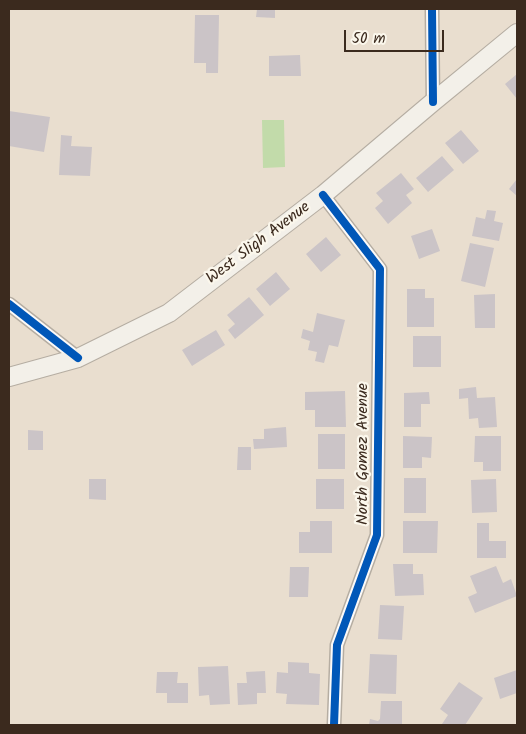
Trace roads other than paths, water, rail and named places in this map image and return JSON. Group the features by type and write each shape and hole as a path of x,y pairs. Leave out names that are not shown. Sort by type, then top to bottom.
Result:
{"main road":[{"name":"West Sligh Avenue","path":"9,377 78,358 169,313 323,195 517,33"}],"street":[{"path":"432,9 433,102"},
{"name":"North Gomez Avenue","path":"323,195 380,269 377,535 337,645 334,725"},
{"path":"9,304 78,358"}]}
